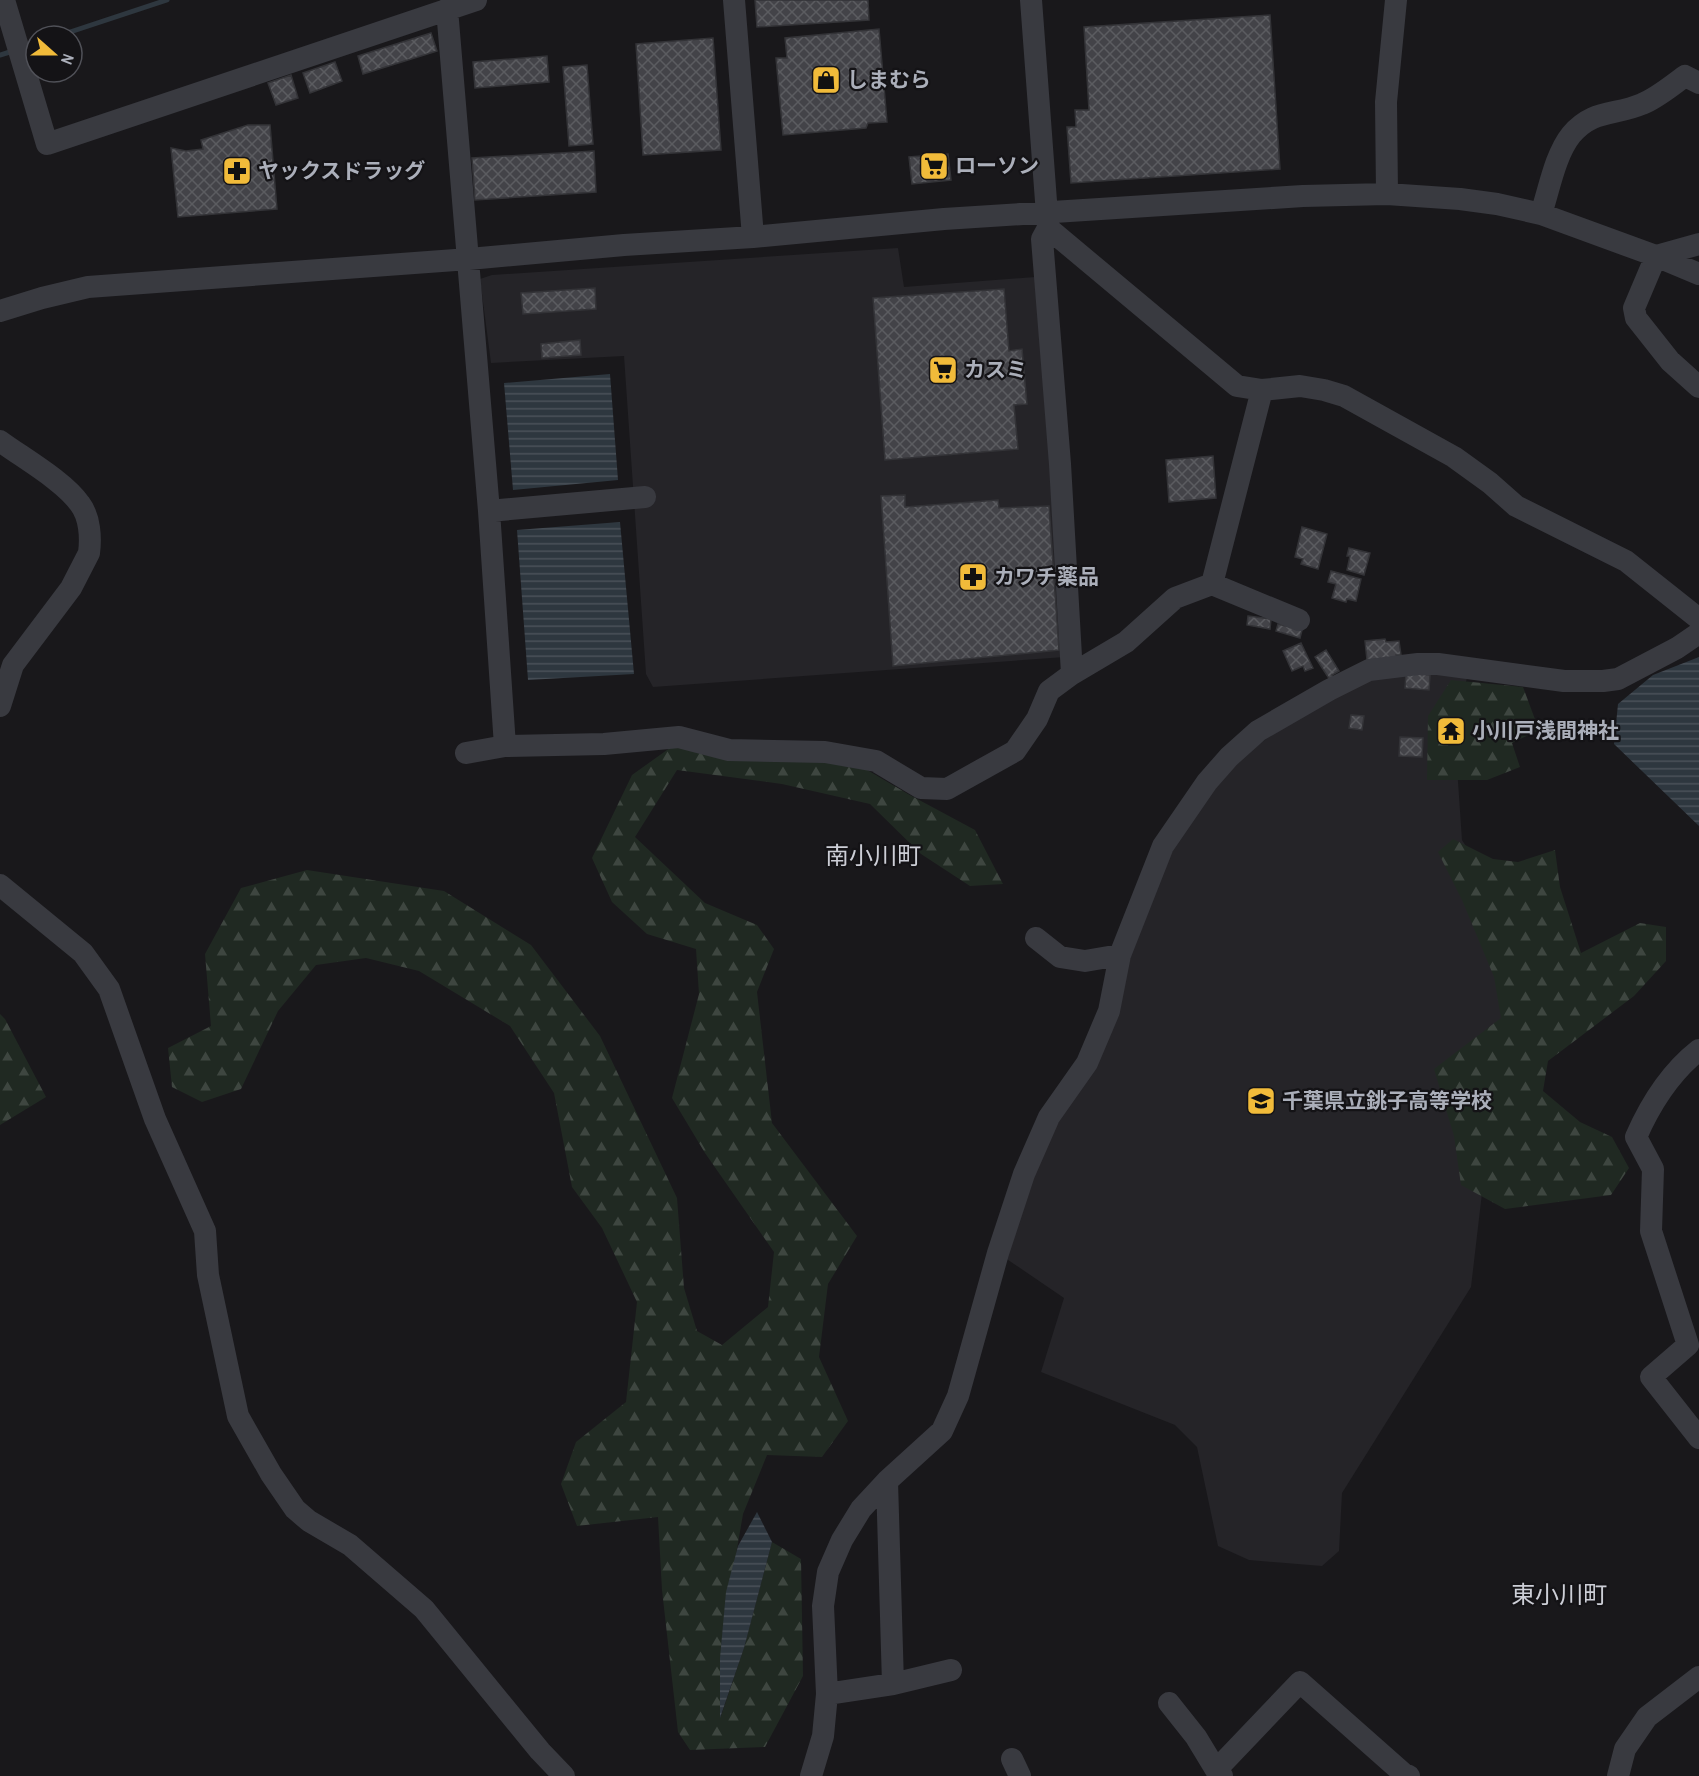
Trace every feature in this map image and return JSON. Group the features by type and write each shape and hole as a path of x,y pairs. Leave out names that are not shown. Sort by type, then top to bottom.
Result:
{"street":[{"path":"4,0 47,144 476,0"},
{"path":"735,0 753,237"},
{"path":"1031,0 1047,221 1042,239 1060,464 1072,674"},
{"path":"1387,194 1386,102 1396,0"},
{"path":"447,9 489,511 505,746"},
{"path":"1541,214 1562,150 1572,135 1593,116 1633,108 1645,103 1685,76 1699,83"},
{"path":"0,311 88,286 753,237 944,219 1047,221 1303,196 1387,194 1488,203 1541,214 1699,274"},
{"path":"1047,221 1237,386 1262,390 1300,386 1324,390 1353,400 1454,457 1490,483 1516,506 1626,561 1699,619"},
{"path":"1656,256 1699,244"},
{"path":"1656,256 1634,308 1636,318 1670,361 1699,387"},
{"path":"1212,584 1262,390"},
{"path":"0,441 57,481 81,504 88,520 90,547 70,588 14,665 0,706"},
{"path":"489,511 645,497"},
{"path":"466,753 505,746 604,744 679,737 729,750 825,752 876,761 921,788 947,789 1015,751 1037,718 1049,691 1072,674 1126,642 1175,598 1212,584 1299,620"},
{"path":"811,1776 823,1736 827,1694 823,1606 828,1572 842,1540 861,1509 942,1431 958,1396 998,1253 1024,1174 1049,1117 1087,1063 1092,1052 1109,1011 1120,955 1163,846 1207,782 1229,757 1258,731 1339,684 1369,670 1438,664 1564,681 1603,681 1618,679 1677,648 1699,633"},
{"path":"0,885 83,954 109,989 155,1119 205,1231 208,1275 238,1416 271,1474 295,1509 309,1521 350,1545 424,1610 564,1776"},
{"path":"1036,939 1060,957 1085,961 1120,955"},
{"path":"1699,1050 1670,1079 1644,1118 1636,1137 1653,1169 1651,1231 1688,1345 1651,1377 1699,1438"},
{"path":"888,1481 893,1684"},
{"path":"827,1694 893,1684 951,1670"},
{"path":"1618,1776 1625,1749 1647,1717 1699,1677"},
{"path":"1169,1703 1196,1737 1219,1773 1300,1682 1409,1776"}],"shaded area":[{"path":"898,248 904,287 1035,277 1065,657 653,687 646,674 624,356 491,363 480,279 492,275"},
{"path":"610,374 618,480 513,490 504,383"},
{"path":"620,522 634,674 528,680 517,530"},
{"path":"1699,657 1699,826 1614,744 1618,704 1653,675"},
{"name":"千葉県立銚子高等学校","path":"1470,668 1454,723 1462,840 1510,915 1522,1026 1484,1176 1471,1287 1342,1493 1339,1551 1322,1566 1249,1560 1218,1546 1197,1447 1175,1425 1041,1372 1064,1298 998,1253 1024,1174 1087,1063 1120,955 1207,782 1349,679"},
{"path":"757,1512 772,1542 744,1648 720,1718 720,1658 726,1592 738,1546"}],"green space":[{"path":"1451,680 1523,687 1539,730 1512,743 1520,767 1487,780 1427,780 1428,716"},
{"path":"674,745 857,764 975,830 1003,884 970,886 921,854 870,804 782,784 677,770 635,837 705,903 757,925 774,949 757,992 772,1123 857,1236 828,1284 819,1357 848,1421 822,1457 767,1455 743,1514 722,1636 721,1716 744,1648 772,1542 801,1559 803,1676 765,1747 690,1750 678,1732 662,1590 658,1517 577,1526 561,1484 576,1442 626,1402 637,1302 602,1228 572,1187 554,1093 510,1026 419,971 366,958 316,965 278,1011 241,1089 202,1102 172,1087 168,1048 211,1026 205,954 241,888 307,870 444,891 531,945 600,1036 677,1198 684,1288 697,1331 722,1345 768,1307 774,1252 705,1153 672,1098 699,994 696,949 647,934 612,902 592,858 632,775"},
{"path":"1453,839 1493,859 1518,862 1555,850 1560,887 1581,953 1640,923 1666,927 1666,961 1634,996 1548,1061 1543,1091 1580,1122 1612,1137 1629,1168 1611,1195 1505,1209 1461,1185 1454,1136 1434,1069 1501,1018 1494,977 1462,900 1438,852"},
{"path":"0,1014 5,1019 46,1097 0,1125"}],"building":[{"path":"755,0 868,0 869,20 757,27"},
{"path":"1270,15 1280,169 1071,183 1067,127 1076,127 1075,110 1089,110 1084,27"},
{"path":"879,29 887,122 868,123 866,128 783,135 776,58 787,58 785,38"},
{"path":"431,33 437,51 363,74 358,56"},
{"path":"713,38 721,150 643,155 636,44"},
{"path":"547,56 549,82 475,88 473,62"},
{"path":"335,62 342,81 310,93 303,73"},
{"path":"587,65 593,144 569,146 563,67"},
{"path":"291,75 298,98 276,105 268,83"},
{"path":"248,125 270,125 277,209 178,217 171,148 186,151 203,149 201,140"},
{"path":"594,151 596,192 475,200 472,158"},
{"path":"948,154 951,180 912,184 909,157"},
{"path":"595,288 596,309 523,314 521,293"},
{"path":"1004,289 1009,351 1022,349 1027,404 1014,405 1018,449 885,460 873,298"},
{"path":"580,340 581,355 542,358 541,344"},
{"path":"1213,456 1216,498 1169,502 1166,460"},
{"path":"905,495 905,507 998,500 999,508 1049,506 1059,650 893,666 881,496"},
{"path":"1302,527 1327,534 1318,569 1301,564 1303,559 1295,557"},
{"path":"1349,548 1370,553 1364,575 1347,570"},
{"path":"1331,571 1361,579 1356,601 1347,599 1346,602 1332,598 1336,584 1328,582"},
{"path":"1248,616 1271,619 1270,629 1247,625"},
{"path":"1278,624 1302,630 1300,638 1276,631"},
{"path":"1385,639 1386,642 1399,641 1401,655 1396,655 1396,658 1367,660 1365,641"},
{"path":"1301,643 1313,668 1305,671 1303,666 1292,671 1283,651"},
{"path":"1326,650 1339,671 1332,675 1334,678 1330,680 1315,657"},
{"path":"1406,673 1430,675 1429,690 1405,688"},
{"path":"1351,715 1364,716 1362,730 1349,728"},
{"path":"1400,737 1423,738 1422,757 1399,756"}],"waterway":[{"path":"84,27 167,0"},
{"path":"0,55 13,51"}],"place":[{"name":"しまむら","path":"826,80"},
{"name":"ローソン","path":"934,166"},
{"name":"ヤックスドラッグ","path":"237,171"},
{"name":"カスミ","path":"943,370"},
{"name":"カワチ薬品","path":"973,577"},
{"name":"小川戸浅間神社","path":"1451,731"},
{"name":"千葉県立銚子高等学校","path":"1261,1101"}],"district":[{"name":"南小川町","path":"873,856"},
{"name":"東小川町","path":"1559,1595"}]}
